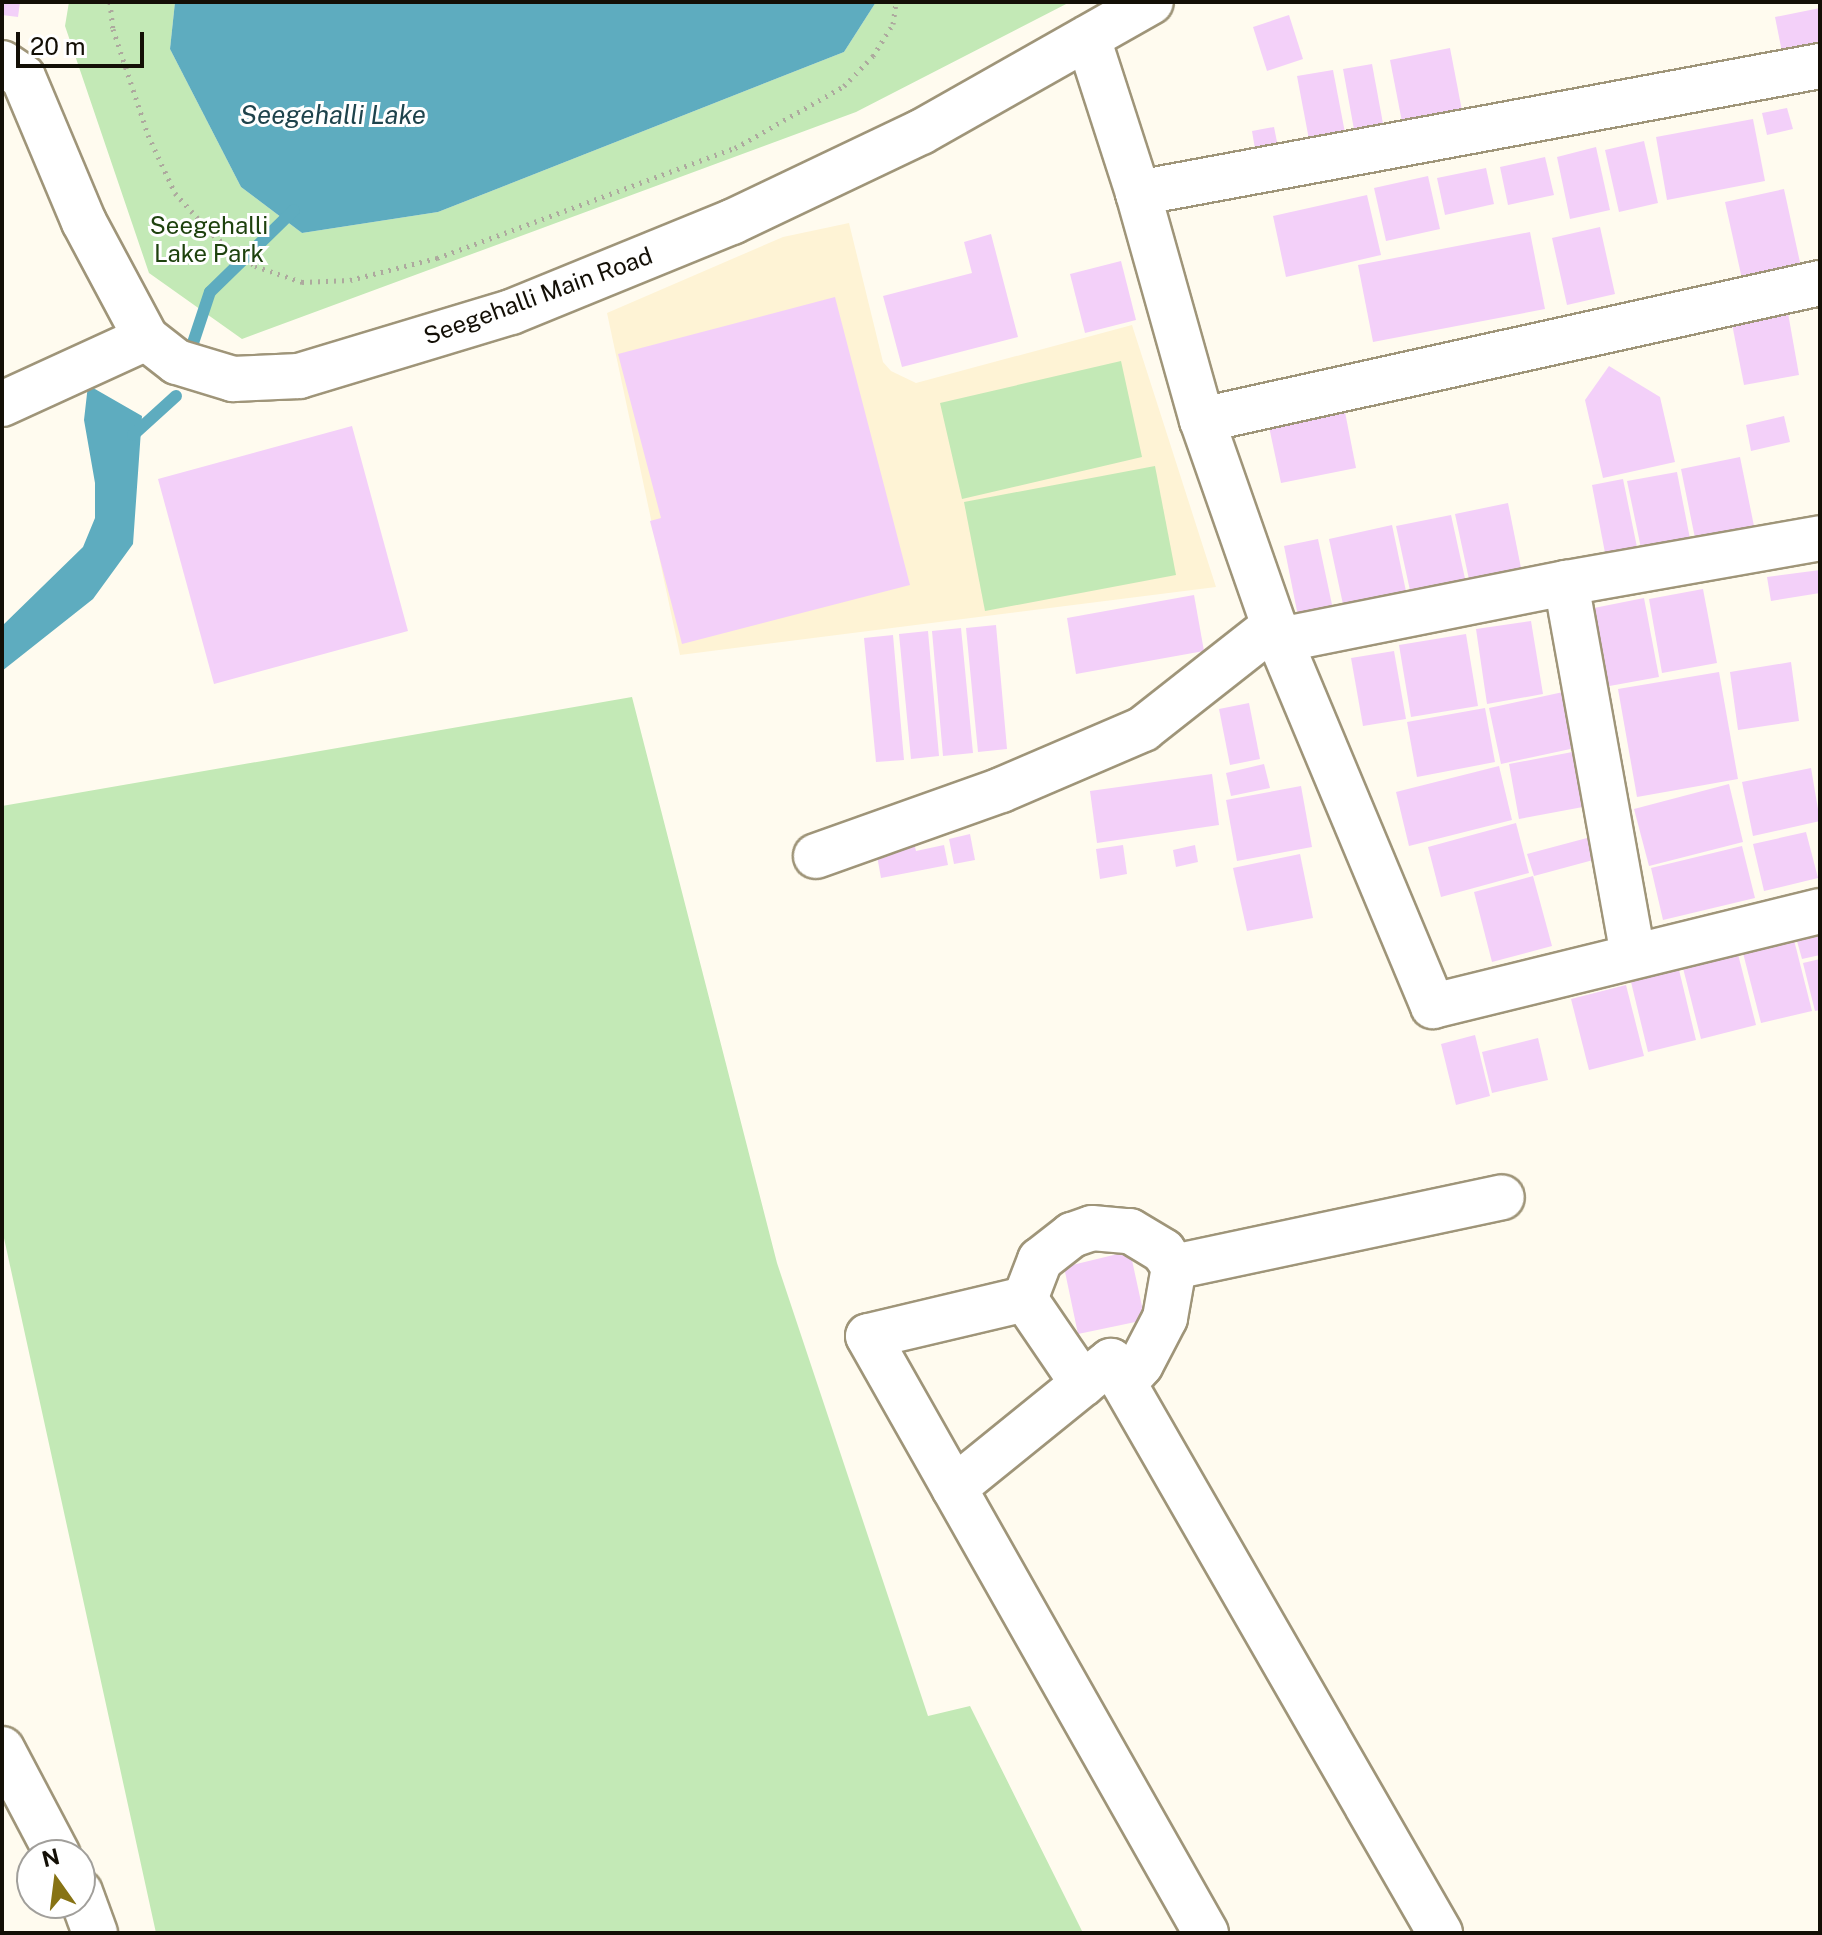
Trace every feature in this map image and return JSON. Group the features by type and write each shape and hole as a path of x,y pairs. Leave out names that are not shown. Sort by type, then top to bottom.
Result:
{"street":[{"name":"Seegehalli Main Road","path":"2,63 23,77 84,222 146,338 177,362 233,379 299,376 496,317 773,203 921,132 1151,2"},
{"path":"1088,38 1138,193 1202,420 1277,633 1433,1006 1633,954 1820,911"},
{"path":"1138,193 1819,75"},
{"path":"1202,420 1820,283"},
{"path":"2,404 146,338"},
{"path":"816,856 1001,790 1143,729 1277,633 1820,538"},
{"path":"1566,583 1633,954"},
{"path":"1174,1267 1502,1197"},
{"path":"954,1488 1104,1383 1155,1342 1165,1318 1174,1267 1163,1251 1130,1231 1092,1228 1063,1240 1040,1260 1025,1299"},
{"path":"1025,1299 1104,1383 1440,1933"},
{"path":"1025,1299 868,1336 1206,1933"},
{"path":"2,1749 50,1839"}],"path":[{"path":"110,2 113,29 148,135 175,193 213,235 255,266 302,282 350,280 437,258 735,148 844,86 873,56 893,24 896,2"}],"shaded area":[{"path":"849,223 883,362 891,371 916,383 1132,325 1216,587 680,655 607,313 783,237"}],"green space":[{"name":"Seegehalli Lake Park","path":"69,2 175,2 170,49 241,187 302,233 438,212 844,52 876,2 1070,2 856,112 242,339 149,273 65,26"},
{"path":"1121,361 1142,457 962,499 940,403"},
{"path":"1155,466 1176,575 985,611 964,502"},
{"path":"632,697 777,1263 928,1716 970,1706 1083,1933 156,1933 2,1229 2,806"}],"water":[{"name":"Seegehalli Lake","path":"175,2 876,2 844,52 438,212 302,233 241,187 170,49"},
{"path":"88,385 142,416 133,544 93,599 2,671 2,626 83,547 95,518 95,483 84,420"}],"building":[{"path":"2,2 20,2 18,17 2,15"},
{"path":"1820,8 1820,45 1782,52 1775,17"},
{"path":"1289,15 1303,59 1267,71 1253,27"},
{"path":"1450,48 1464,121 1404,132 1390,60"},
{"path":"1372,64 1384,129 1355,135 1343,69"},
{"path":"1333,70 1346,138 1310,145 1297,76"},
{"path":"1787,108 1793,129 1767,135 1762,113"},
{"path":"1753,119 1765,181 1667,200 1656,137"},
{"path":"1274,127 1280,157 1257,161 1252,131"},
{"path":"1644,141 1658,203 1619,212 1605,150"},
{"path":"1596,147 1610,210 1570,219 1557,157"},
{"path":"1545,157 1554,195 1508,205 1500,167"},
{"path":"1486,168 1494,204 1445,215 1437,178"},
{"path":"1428,176 1440,229 1386,241 1374,188"},
{"path":"1784,189 1801,267 1742,279 1725,202"},
{"path":"1367,195 1381,255 1286,277 1273,216"},
{"path":"1600,227 1615,294 1567,305 1552,238"},
{"path":"1530,232 1545,309 1373,342 1358,265"},
{"path":"991,234 1018,337 902,367 883,296 972,273 964,242"},
{"path":"1121,261 1136,320 1085,333 1070,274"},
{"path":"835,297 910,585 682,644 650,521 661,518 618,354"},
{"path":"1788,313 1799,375 1744,385 1732,324"},
{"path":"1609,366 1660,397 1675,462 1603,478 1585,400"},
{"path":"1344,407 1356,468 1281,483 1268,422"},
{"path":"1784,416 1790,442 1751,451 1746,425"},
{"path":"352,426 408,631 214,684 158,479"},
{"path":"1740,457 1755,531 1696,543 1681,469"},
{"path":"1677,472 1691,544 1642,553 1627,481"},
{"path":"1623,479 1638,552 1606,558 1592,485"},
{"path":"1508,503 1522,573 1470,584 1455,514"},
{"path":"1451,515 1466,583 1411,595 1396,526"},
{"path":"1392,525 1407,596 1344,609 1329,539"},
{"path":"1318,539 1334,614 1299,621 1284,546"},
{"path":"1820,570 1820,593 1771,601 1767,577"},
{"path":"1703,589 1717,663 1662,673 1649,599"},
{"path":"1194,595 1204,651 1076,674 1067,618"},
{"path":"1644,598 1659,677 1604,687 1589,609"},
{"path":"1531,621 1543,694 1487,704 1476,629"},
{"path":"996,625 1007,749 978,752 966,628"},
{"path":"961,628 973,753 943,756 932,631"},
{"path":"928,631 939,756 911,759 899,634"},
{"path":"1466,634 1478,706 1411,717 1399,645"},
{"path":"893,635 904,760 876,762 864,638"},
{"path":"1394,651 1406,719 1363,726 1351,658"},
{"path":"1791,662 1799,721 1738,730 1730,672"},
{"path":"1719,672 1738,779 1637,797 1618,689"},
{"path":"1577,689 1589,745 1501,764 1489,708"},
{"path":"1249,703 1260,759 1230,765 1219,709"},
{"path":"1485,708 1495,762 1417,777 1407,722"},
{"path":"1588,749 1599,804 1519,819 1509,764"},
{"path":"1264,764 1270,788 1231,796 1226,773"},
{"path":"1499,766 1512,820 1409,846 1396,792"},
{"path":"1811,768 1820,821 1753,836 1742,782"},
{"path":"1212,774 1219,825 1097,843 1090,791"},
{"path":"1729,784 1743,842 1649,866 1634,809"},
{"path":"1301,786 1312,847 1237,861 1226,800"},
{"path":"1516,823 1529,873 1441,897 1428,847"},
{"path":"1806,832 1818,878 1764,891 1753,844"},
{"path":"970,834 975,860 954,864 949,839"},
{"path":"1602,834 1608,856 1534,876 1527,854"},
{"path":"914,843 916,851 944,845 948,865 881,878 876,850"},
{"path":"1123,845 1127,874 1100,879 1096,849"},
{"path":"1195,845 1198,862 1176,867 1173,850"},
{"path":"1742,846 1755,898 1663,920 1651,868"},
{"path":"1300,854 1313,918 1247,931 1233,868"},
{"path":"1533,876 1552,946 1492,962 1474,892"},
{"path":"1818,936 1820,955 1802,959 1797,941"},
{"path":"1794,940 1812,1011 1761,1023 1743,953"},
{"path":"1738,954 1756,1025 1701,1039 1683,968"},
{"path":"1820,959 1820,1010 1815,1011 1803,963"},
{"path":"1679,970 1696,1040 1648,1052 1631,982"},
{"path":"1626,985 1644,1056 1589,1070 1571,999"},
{"path":"1475,1035 1490,1096 1456,1105 1441,1044"},
{"path":"1538,1038 1548,1080 1492,1093 1482,1052"},
{"path":"1130,1251 1145,1320 1078,1334 1064,1267"}],"waterway":[{"path":"190,352 210,292 294,210"},
{"path":"133,435 176,396"}]}
